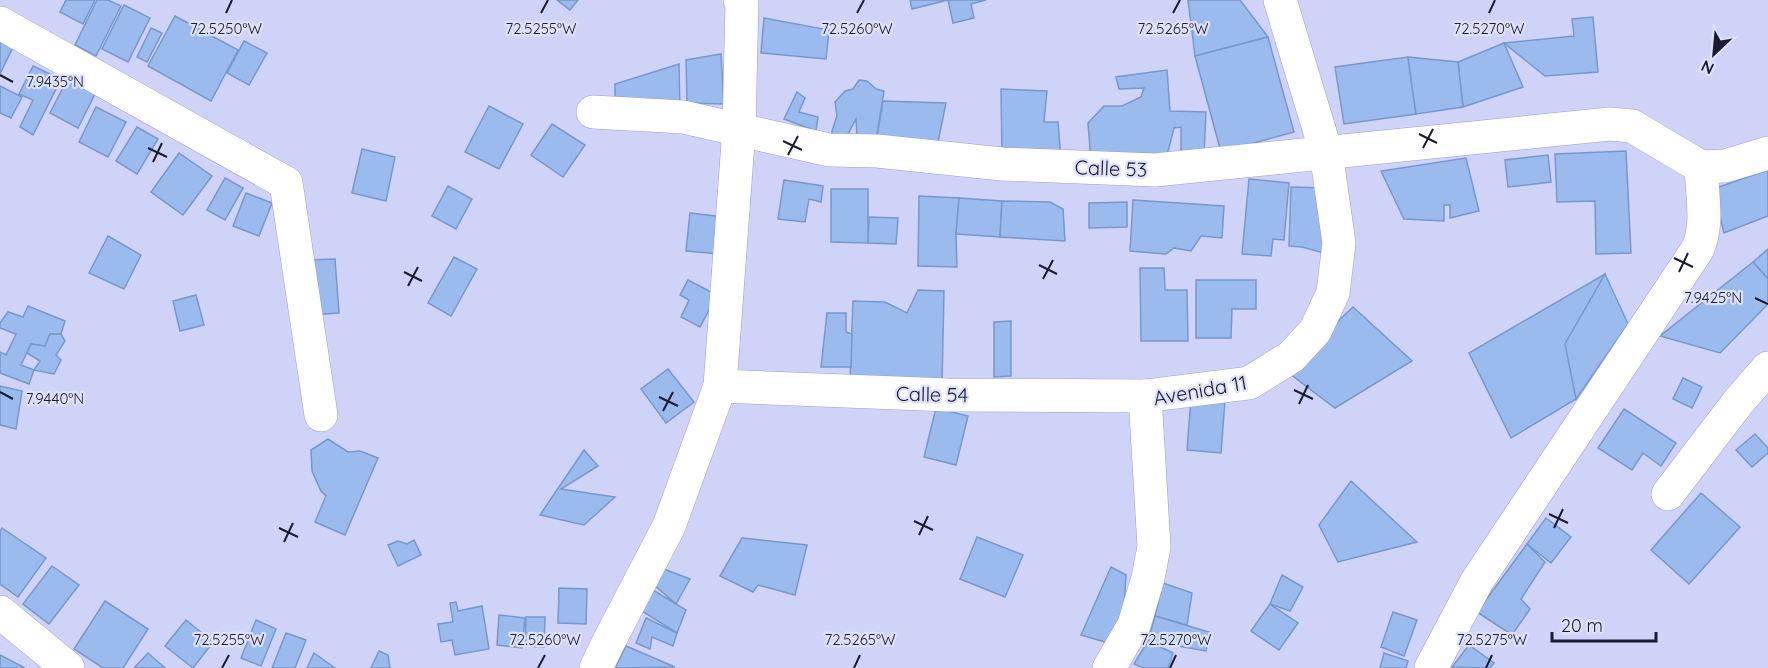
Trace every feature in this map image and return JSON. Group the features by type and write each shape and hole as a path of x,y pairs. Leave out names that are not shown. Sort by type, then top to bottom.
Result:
{"street":[{"path":"596,668 669,526 720,386 739,129 742,2 740,0"},
{"name":"Avenida 11","path":"1109,668 1134,626 1154,547 1145,396 1249,383 1292,357 1315,332 1333,293 1339,243 1326,152 1280,0"},
{"path":"0,23 286,183 321,415"},
{"name":"Calle 53","path":"593,112 683,117 829,150 877,151 1002,164 1155,170 1610,124 1632,126 1701,167"},
{"path":"1431,668 1477,581 1697,250 1704,228 1701,167 1725,166 1768,153"},
{"path":"1668,494 1739,401 1768,368"},
{"name":"Calle 54","path":"720,386 948,395 1145,396"},
{"path":"0,612 68,668"}],"building":[{"path":"66,0 95,0 83,24 60,12"},
{"path":"97,0 108,0 121,6 96,56 75,45"},
{"path":"557,0 578,0 570,10"},
{"path":"910,0 948,0 912,9"},
{"path":"948,0 986,0 971,4 974,18 953,23"},
{"path":"1188,0 1240,0 1268,37 1195,56"},
{"path":"124,5 150,18 128,62 102,49"},
{"path":"175,16 238,50 211,101 148,66"},
{"path":"1593,17 1598,72 1545,76 1504,43 1574,36 1572,19"},
{"path":"764,18 829,30 826,59 761,53"},
{"path":"151,28 162,33 147,62 137,57"},
{"path":"1268,37 1294,132 1221,152 1195,56"},
{"path":"0,38 14,45 0,74"},
{"path":"244,41 267,53 249,85 227,73"},
{"path":"1504,43 1523,87 1463,107 1458,62"},
{"path":"721,54 724,104 687,103 686,60"},
{"path":"1408,57 1416,114 1344,124 1335,67"},
{"path":"1408,57 1458,62 1463,107 1416,114"},
{"path":"679,64 680,112 615,102 615,84"},
{"path":"33,66 61,79 33,135 20,127 33,100 19,94"},
{"path":"1167,70 1170,111 1206,112 1204,154 1181,155 1181,127 1174,128 1164,167 1091,163 1088,123 1104,106 1122,106 1141,97 1144,88 1119,89 1116,77"},
{"path":"67,80 95,94 78,128 50,113"},
{"path":"859,80 867,81 876,89 884,91 876,140 857,137 856,119 842,145 832,145 832,131 837,116 835,102 845,91 853,89"},
{"path":"0,86 22,97 11,118 0,113"},
{"path":"1001,89 1047,91 1044,122 1058,122 1061,161 1002,157"},
{"path":"797,92 805,98 799,112 818,117 816,131 784,119"},
{"path":"883,101 946,103 936,152 875,148"},
{"path":"489,106 523,124 499,169 465,152"},
{"path":"96,107 126,122 108,157 79,142"},
{"path":"552,124 585,145 563,177 531,155"},
{"path":"137,127 158,139 137,174 116,161"},
{"path":"362,149 395,157 386,201 352,193"},
{"path":"1626,151 1631,253 1596,254 1595,201 1557,202 1555,154"},
{"path":"179,153 212,176 183,215 151,192"},
{"path":"1548,155 1551,182 1508,187 1505,160"},
{"path":"1466,158 1479,211 1450,218 1450,205 1444,205 1444,221 1404,219 1381,171"},
{"path":"1768,170 1768,216 1724,233 1713,189"},
{"path":"225,178 243,188 225,220 207,210"},
{"path":"1249,179 1289,183 1284,240 1273,239 1271,256 1242,254"},
{"path":"784,180 823,186 821,202 809,199 805,222 778,219"},
{"path":"448,186 472,199 456,229 432,216"},
{"path":"1291,187 1326,188 1324,253 1289,246"},
{"path":"831,189 868,189 868,243 831,242"},
{"path":"246,193 272,203 259,236 233,226"},
{"path":"919,196 959,198 956,234 957,267 918,266"},
{"path":"959,198 1002,201 1000,237 956,234"},
{"path":"1133,200 1224,206 1222,238 1201,236 1191,251 1174,248 1166,254 1130,251"},
{"path":"1002,201 1050,202 1063,209 1065,241 1000,237"},
{"path":"1127,202 1127,227 1089,228 1089,203"},
{"path":"690,213 724,217 720,254 686,251"},
{"path":"869,217 898,218 896,244 868,243"},
{"path":"108,236 141,255 124,289 89,273"},
{"path":"1768,249 1768,279 1753,262"},
{"path":"454,257 477,269 451,316 428,303"},
{"path":"335,259 339,313 312,315 308,260"},
{"path":"1753,262 1768,279 1768,304 1720,353 1660,336"},
{"path":"1140,268 1164,268 1165,290 1187,290 1188,341 1141,341"},
{"path":"1605,274 1576,399 1511,438 1469,353"},
{"path":"1605,274 1628,324 1576,399 1565,344"},
{"path":"688,280 717,295 700,327 681,317 689,300 680,295"},
{"path":"1196,280 1256,280 1256,309 1232,309 1231,338 1196,338"},
{"path":"918,290 944,291 942,383 850,380 853,301 885,302 907,313"},
{"path":"196,295 204,325 180,331 173,301"},
{"path":"28,306 65,321 61,334 50,334 45,346 31,344 21,365 34,370 29,384 0,373 0,352 6,355 16,334 0,328 0,323 8,312 23,317"},
{"path":"1353,307 1412,361 1335,408 1286,371"},
{"path":"827,313 846,313 846,332 852,334 851,367 821,367"},
{"path":"1011,321 1011,376 994,377 994,322"},
{"path":"50,334 61,334 65,341 56,355 61,360 54,374 34,370 40,361 27,353 31,344 45,346"},
{"path":"668,369 694,402 666,423 641,389"},
{"path":"1683,378 1702,387 1692,408 1673,399"},
{"path":"0,386 22,391 16,429 0,425"},
{"path":"1191,399 1225,400 1221,453 1187,450"},
{"path":"936,408 968,416 956,465 924,457"},
{"path":"1624,409 1676,443 1661,466 1643,453 1632,470 1598,448"},
{"path":"1755,434 1768,448 1768,453 1752,467 1736,450"},
{"path":"328,439 348,452 360,451 378,458 345,535 315,522 326,496 321,491 312,471 311,450"},
{"path":"584,450 598,466 561,489 615,497 584,525 540,515"},
{"path":"1351,481 1417,542 1338,562 1319,525"},
{"path":"1701,493 1740,527 1689,584 1651,550"},
{"path":"1546,518 1571,537 1551,563 1527,544"},
{"path":"2,528 46,558 18,597 0,584 0,531"},
{"path":"977,537 1023,555 1005,597 960,579"},
{"path":"742,538 807,545 795,595 758,585 753,592 720,576"},
{"path":"414,540 421,555 398,566 388,545 398,541 407,544"},
{"path":"1527,544 1545,562 1521,599 1530,609 1512,635 1477,612"},
{"path":"52,566 79,585 49,624 23,604"},
{"path":"1111,567 1126,575 1124,607 1112,644 1081,635"},
{"path":"661,568 690,579 676,604 653,584"},
{"path":"1282,575 1303,587 1290,611 1270,604"},
{"path":"1163,583 1192,593 1187,625 1155,616"},
{"path":"648,587 686,610 677,633 637,608"},
{"path":"559,588 587,589 586,624 558,623"},
{"path":"105,601 148,629 123,668 103,668 74,649"},
{"path":"456,602 458,611 482,606 489,649 455,655 452,640 441,642 438,624 453,622 450,603"},
{"path":"1270,604 1298,623 1279,650 1251,631"},
{"path":"1393,612 1417,620 1404,656 1381,647"},
{"path":"499,615 525,618 522,648 497,645"},
{"path":"1155,616 1209,632 1206,651 1148,641"},
{"path":"526,617 545,617 544,647 525,646"},
{"path":"646,618 677,633 673,646 652,637 650,649 636,643"},
{"path":"186,620 213,642 193,668 165,646"},
{"path":"256,620 276,629 261,666 241,658"},
{"path":"286,633 306,640 295,668 272,668"},
{"path":"1148,641 1173,653 1168,668 1143,668 1134,664"},
{"path":"1469,645 1494,663 1490,668 1452,667"},
{"path":"626,646 675,667 615,668"},
{"path":"379,651 388,655 390,668 371,668"},
{"path":"148,653 165,668 134,668"},
{"path":"314,653 335,668 307,668"},
{"path":"1384,653 1408,661 1406,668 1380,668"},
{"path":"0,655 25,668 0,668"}]}
